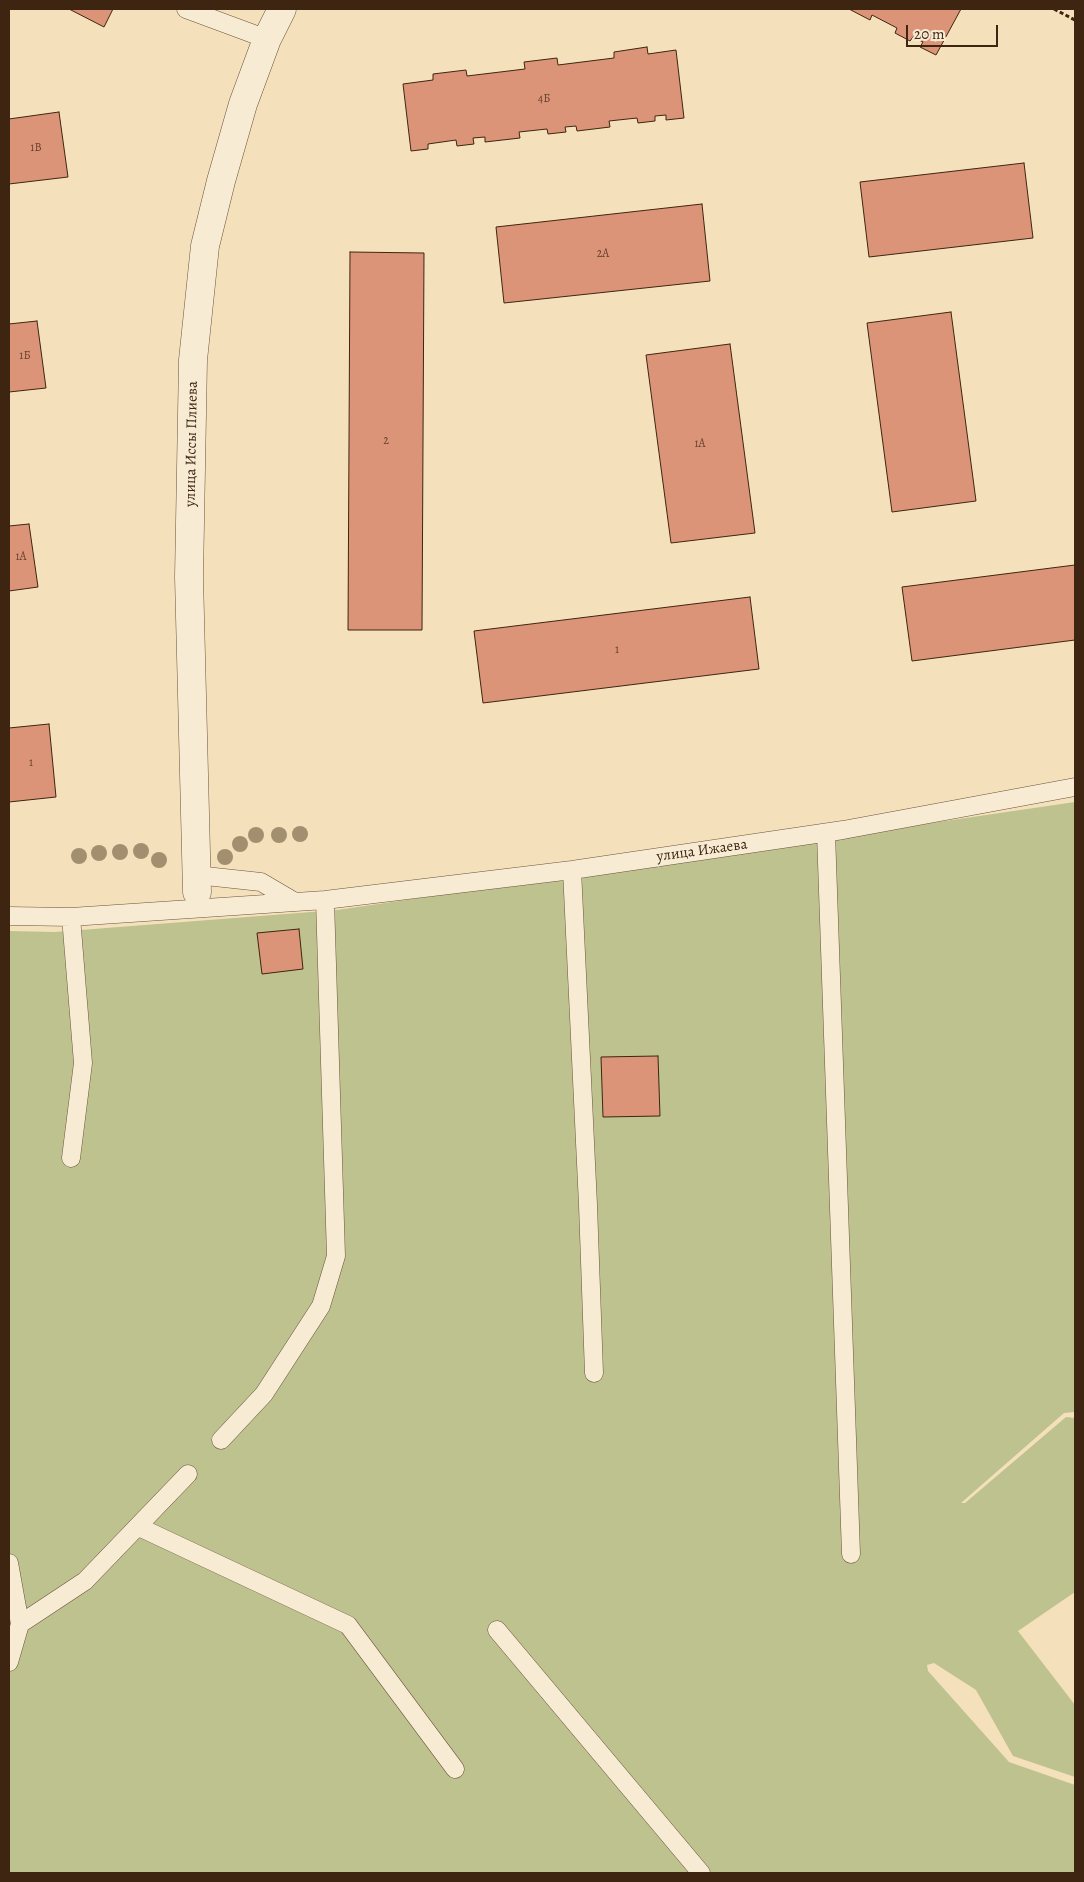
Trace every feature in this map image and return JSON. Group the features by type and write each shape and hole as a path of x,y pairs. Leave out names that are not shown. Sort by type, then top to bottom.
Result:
{"street":[{"name":"улица Иссы Плиева","path":"197,884 189,576 193,360 205,246 221,180 243,104 268,39 282,9"}],"lane":[{"path":"186,9 268,39"},
{"name":"улица Ижаева","path":"9,916 70,917 325,900 572,870 826,833 1075,787"},
{"path":"826,833 851,1554"},
{"path":"572,870 594,1372"},
{"path":"197,884 261,882 294,902"},
{"path":"221,1440 264,1394 320,1306 336,1256 325,900"},
{"path":"70,917 83,1063 72,1158"},
{"path":"20,1624 85,1581 188,1474"},
{"path":"139,1527 348,1625 455,1769"},
{"path":"9,1563 20,1624 9,1662"},
{"path":"497,1630 701,1873"}],"path":[{"path":"1054,9 1075,20"}],"green space":[{"path":"1075,802 1075,1412 1064,1413 961,1503 965,1503 1066,1417 1075,1418 1075,1592 1018,1631 1075,1705 1075,1777 1013,1756 976,1690 934,1663 927,1665 928,1671 1009,1762 1075,1785 1075,1873 9,1873 9,931 55,932 337,910"}],"building":[{"path":"69,9 113,9 104,27"},
{"path":"849,9 961,9 936,55 920,47 923,42 913,37 910,41 895,33 897,28 872,15 870,20"},
{"path":"647,47 648,54 676,50 684,118 666,120 666,115 655,116 655,121 638,123 637,118 609,121 610,127 577,131 576,126 565,127 566,132 548,134 547,129 519,132 520,138 485,142 485,137 473,138 474,144 457,146 456,140 428,144 428,149 411,151 403,84 433,80 433,74 466,70 467,76 525,69 524,62 557,58 558,65 614,58 614,52"},
{"path":"59,112 68,177 9,184 9,119"},
{"path":"1024,163 1033,238 869,257 860,182"},
{"path":"702,204 710,281 504,303 496,227"},
{"path":"350,252 424,253 422,630 348,630"},
{"path":"951,312 976,501 892,512 867,323"},
{"path":"37,321 46,388 9,392 9,324"},
{"path":"730,344 755,533 671,543 646,355"},
{"path":"29,524 38,587 9,591 9,526"},
{"path":"1075,565 1075,640 912,661 902,587"},
{"path":"750,597 759,669 483,703 474,631"},
{"path":"49,724 56,797 9,802 9,728"},
{"path":"299,929 303,969 262,974 257,933"},
{"path":"658,1056 660,1116 603,1117 601,1057"}]}
